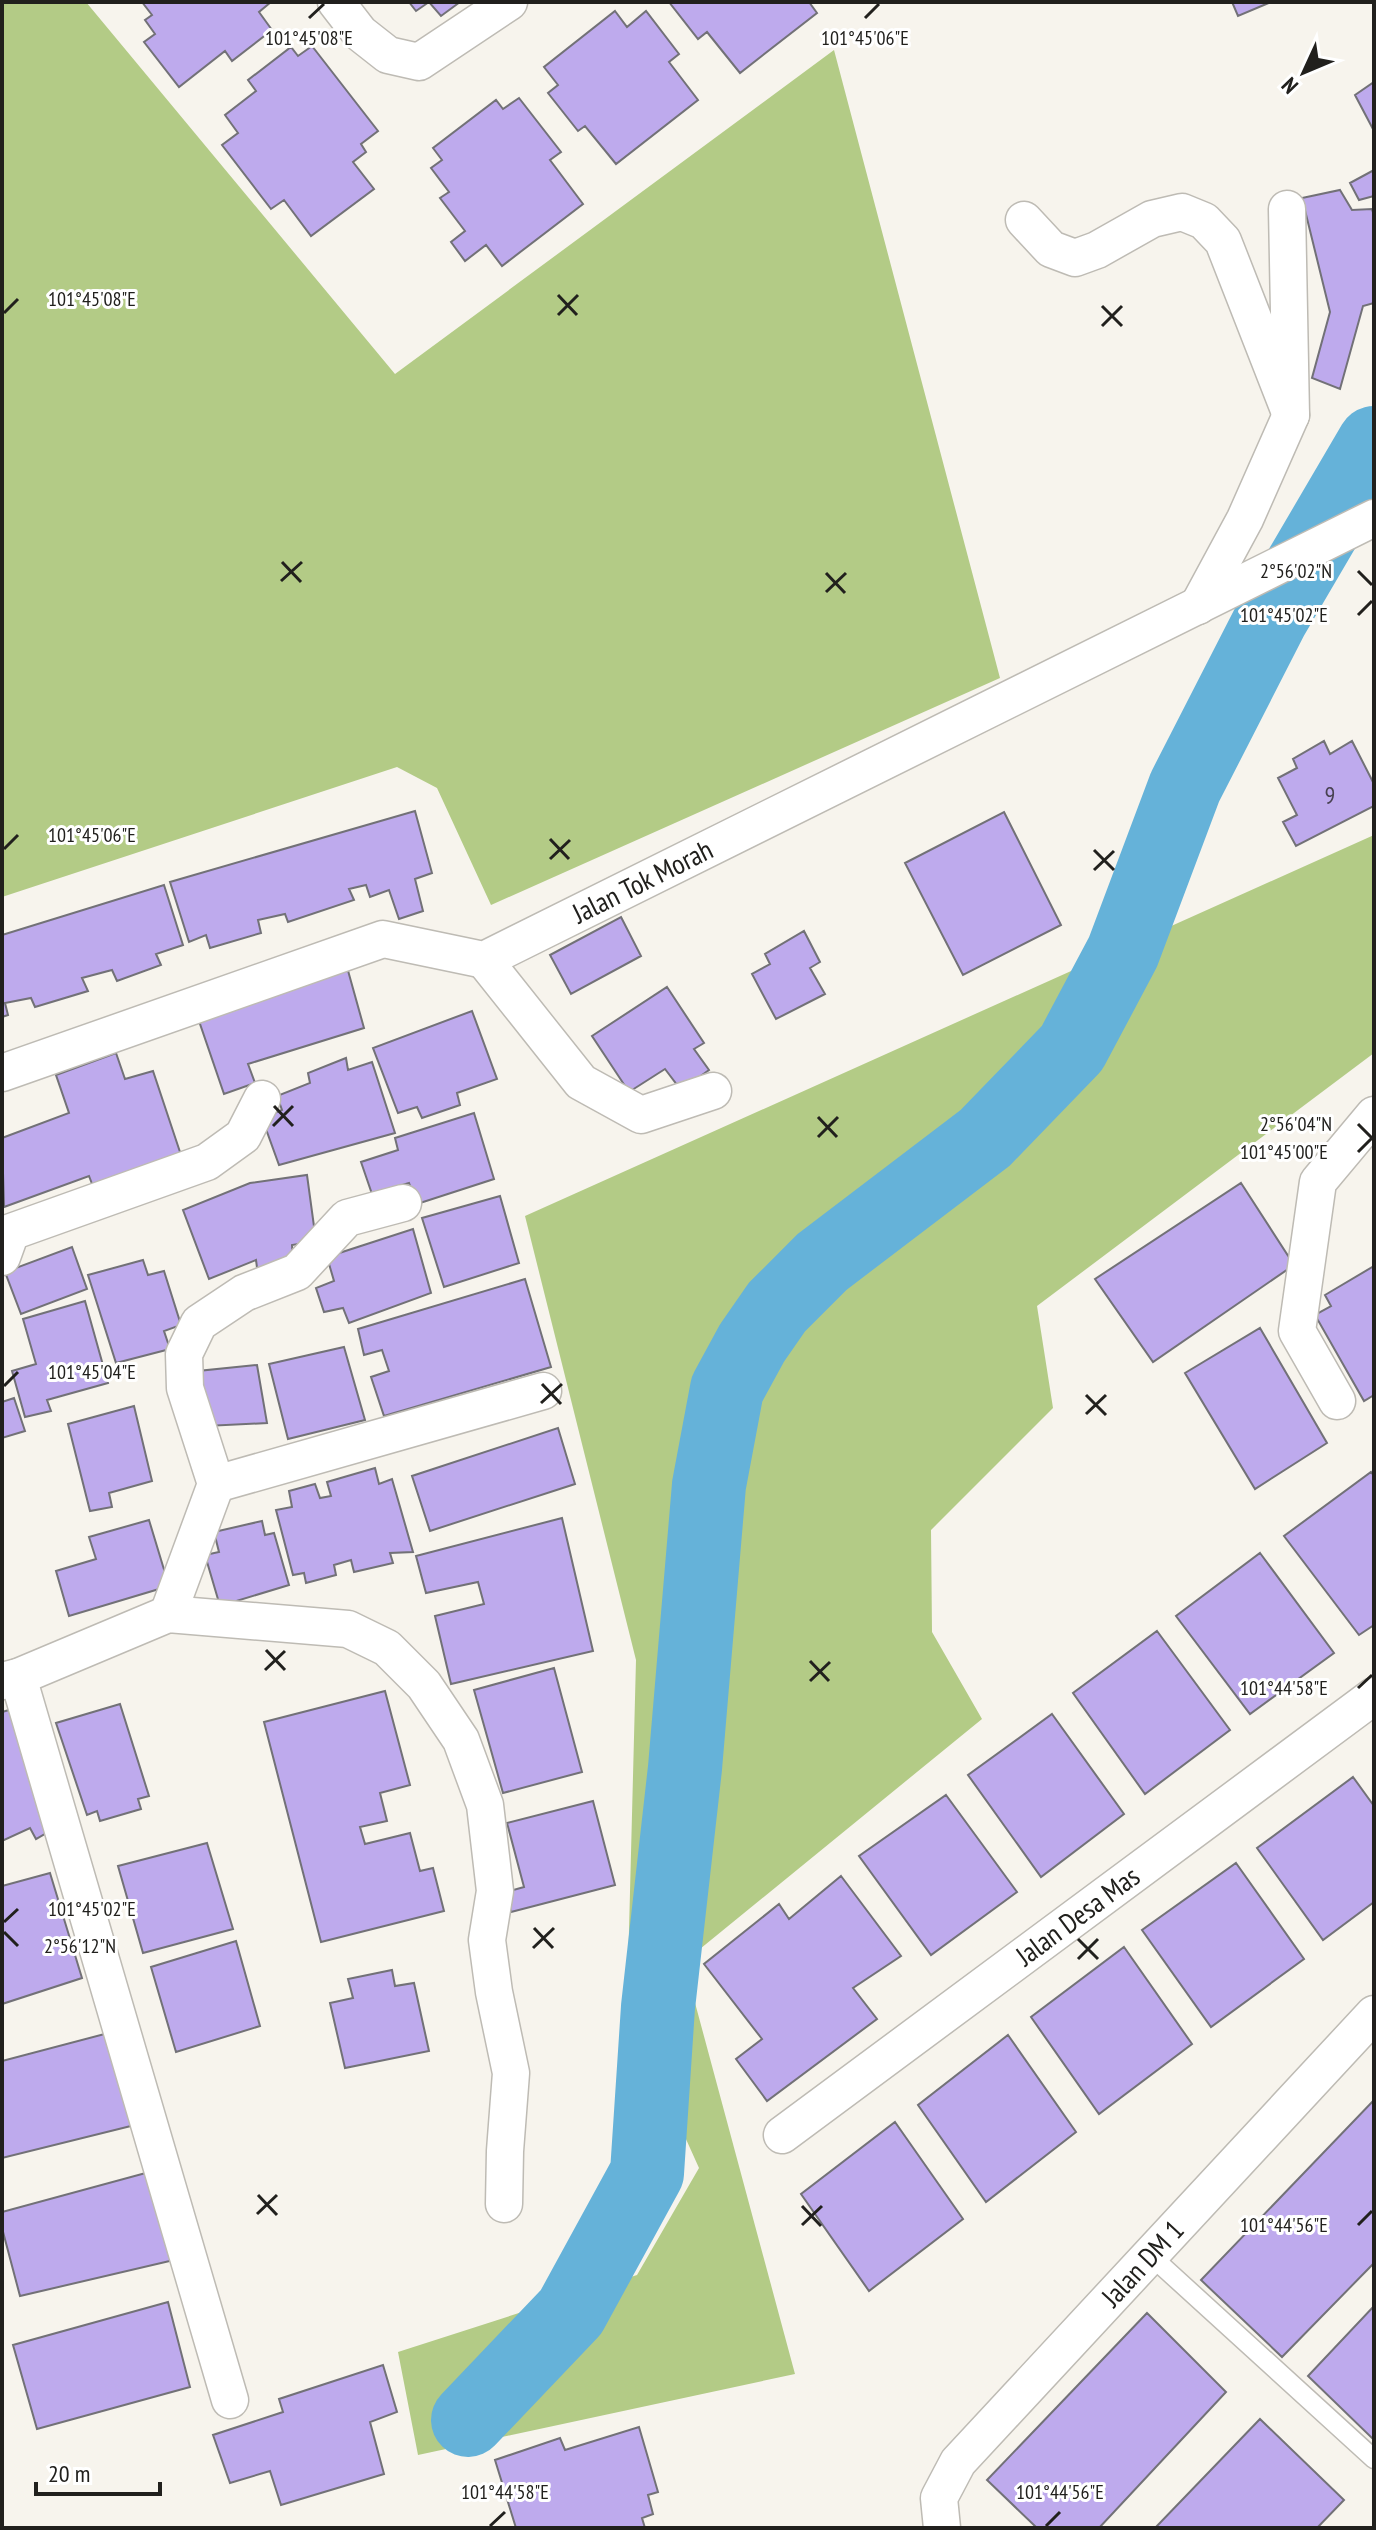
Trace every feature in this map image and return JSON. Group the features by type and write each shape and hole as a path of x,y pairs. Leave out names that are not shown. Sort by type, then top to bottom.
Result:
{"street":[{"path":"336,2 360,33 388,55 419,62 509,2"},
{"path":"1198,606 1245,519 1291,415 1287,209"},
{"path":"1024,220 1051,249 1075,258 1097,250 1152,219 1182,212 1204,221 1223,241 1291,415"},
{"name":"Jalan Tok Morah","path":"484,960 1374,518"},
{"path":"2,1073 383,939 484,960 581,1082 641,1115 713,1091"},
{"path":"2,1257 11,1232 207,1162 243,1136 262,1099"},
{"path":"1337,1401 1297,1331 1318,1182 1374,1115"},
{"path":"168,1614 216,1484 185,1388 184,1354 199,1323 244,1293 297,1272 347,1218 403,1203"},
{"path":"216,1484 543,1391"},
{"path":"230,2400 10,1679 168,1614 348,1629 387,1648 424,1685 461,1740 485,1805 495,1891 487,1940 511,2073 504,2204"},
{"name":"Jalan Desa Mas","path":"782,2135 1374,1696"},
{"name":"Jalan DM 1","path":"942,2528 939,2498 958,2462 1374,2014"}],"lane":[{"path":"1150,2255 1374,2459"}],"green space":[{"path":"2,2 86,2 395,374 834,50 1000,678 491,905 437,788 397,767 2,897"},
{"path":"1374,835 1374,1053 1037,1306 1053,1408 931,1530 932,1632 982,1719 684,1962 795,2374 418,2455 398,2352 637,2275 699,2168 627,2008 636,1660 525,1216"}],"building":[{"path":"142,2 271,2 259,12 272,30 232,61 225,51 179,87 144,42 155,34 145,20 152,15"},
{"path":"409,2 429,2 416,11"},
{"path":"429,2 460,2 441,16"},
{"path":"669,2 809,2 817,13 740,73 707,32 698,39"},
{"path":"1232,2 1271,2 1238,16"},
{"path":"615,11 627,27 646,11 679,54 669,62 698,100 616,164 585,126 578,131 548,93 558,85 544,67"},
{"path":"312,46 378,131 361,144 366,152 353,162 374,189 311,236 284,200 271,209 222,145 238,133 225,115 256,91 248,80 291,47 298,56"},
{"path":"1374,82 1374,131 1355,95"},
{"path":"519,98 561,152 550,160 583,204 502,266 486,245 465,261 451,242 465,231 440,198 449,192 431,168 442,160 433,148 496,100 503,109"},
{"path":"1374,170 1374,196 1359,200 1350,183"},
{"path":"1340,190 1352,210 1372,209 1374,303 1363,306 1340,389 1312,378 1330,312 1302,198"},
{"path":"1324,741 1330,754 1352,741 1374,784 1374,806 1296,846 1283,822 1297,815 1278,778 1297,768 1293,759"},
{"path":"415,811 432,873 415,879 423,911 399,919 389,890 370,897 366,885 349,889 354,900 288,922 285,914 258,920 261,933 210,948 206,935 189,942 170,882"},
{"path":"1004,812 1061,925 963,975 905,863"},
{"path":"164,885 183,945 156,954 161,965 117,981 112,970 82,978 88,991 35,1007 31,998 5,1003 8,1015 2,1017 2,935"},
{"path":"621,917 641,956 571,994 550,955"},
{"path":"804,931 820,962 810,968 825,994 776,1019 752,974 770,964 765,954"},
{"path":"347,967 364,1028 248,1064 255,1083 224,1094 198,1018"},
{"path":"667,987 704,1043 694,1049 709,1070 681,1090 665,1069 629,1092 592,1036"},
{"path":"472,1011 497,1079 457,1093 460,1105 422,1118 417,1107 398,1113 373,1048"},
{"path":"116,1053 125,1079 153,1071 183,1161 94,1189 89,1176 4,1207 2,1138 69,1113 56,1075"},
{"path":"346,1058 348,1070 372,1062 395,1133 279,1165 262,1118 282,1110 277,1096 310,1083 308,1073"},
{"path":"474,1113 494,1179 417,1204 409,1183 372,1194 361,1162 398,1150 395,1138"},
{"path":"307,1175 316,1241 292,1245 293,1261 258,1275 256,1260 209,1279 183,1210 250,1183"},
{"path":"1241,1183 1294,1265 1153,1362 1095,1279"},
{"path":"500,1196 519,1263 444,1287 422,1218"},
{"path":"413,1229 431,1293 349,1323 343,1308 324,1312 316,1288 334,1281 327,1257"},
{"path":"72,1247 87,1289 21,1314 5,1272"},
{"path":"143,1260 148,1275 164,1271 181,1325 164,1331 170,1349 116,1363 88,1275"},
{"path":"1374,1266 1374,1395 1364,1401 1315,1315 1331,1306 1325,1295"},
{"path":"525,1279 551,1367 384,1416 371,1377 389,1371 382,1350 364,1355 358,1329"},
{"path":"85,1301 108,1383 47,1400 51,1411 25,1417 12,1371 36,1364 23,1319"},
{"path":"1260,1328 1327,1443 1255,1489 1185,1373"},
{"path":"344,1347 365,1420 288,1439 269,1364"},
{"path":"257,1365 267,1423 206,1426 198,1371"},
{"path":"14,1398 25,1431 2,1438 2,1402"},
{"path":"134,1406 152,1481 109,1493 112,1507 90,1511 68,1424"},
{"path":"558,1428 575,1484 430,1531 412,1476"},
{"path":"375,1468 379,1484 392,1479 413,1552 390,1553 393,1563 354,1572 351,1560 334,1565 336,1575 306,1583 304,1573 293,1575 276,1510 292,1507 289,1491 315,1484 320,1498 331,1496 327,1482"},
{"path":"1371,1472 1374,1476 1374,1625 1359,1635 1284,1536"},
{"path":"562,1518 593,1651 451,1684 435,1616 484,1604 478,1582 426,1593 416,1556"},
{"path":"149,1520 169,1586 69,1616 56,1571 96,1559 89,1537"},
{"path":"262,1521 265,1535 274,1533 289,1585 220,1606 205,1555 219,1552 214,1532"},
{"path":"1260,1553 1334,1653 1250,1714 1176,1616"},
{"path":"1157,1631 1230,1730 1145,1794 1073,1693"},
{"path":"554,1668 582,1772 503,1793 474,1690"},
{"path":"385,1691 410,1785 380,1793 387,1821 360,1827 365,1844 410,1833 420,1871 433,1868 444,1911 321,1942 264,1722"},
{"path":"120,1704 149,1796 138,1799 141,1809 100,1821 97,1811 87,1815 56,1723"},
{"path":"9,1710 55,1828 36,1839 30,1828 2,1841 2,1712"},
{"path":"1052,1714 1124,1814 1041,1877 968,1775"},
{"path":"1353,1777 1374,1806 1374,1902 1323,1940 1257,1848"},
{"path":"946,1795 1017,1892 931,1955 859,1856"},
{"path":"593,1801 615,1885 511,1912 506,1892 524,1887 507,1823"},
{"path":"207,1843 233,1929 143,1953 118,1866"},
{"path":"1236,1863 1304,1959 1211,2027 1142,1930"},
{"path":"50,1873 82,1978 2,2004 2,1886"},
{"path":"841,1876 901,1956 853,1988 877,2019 767,2101 736,2059 762,2039 704,1964 779,1904 789,1919"},
{"path":"236,1941 260,2026 176,2052 151,1967"},
{"path":"1124,1947 1192,2044 1099,2114 1031,2017"},
{"path":"392,1970 395,1986 414,1983 429,2051 345,2068 330,2003 353,1998 348,1979"},
{"path":"116,2031 139,2124 2,2158 2,2061"},
{"path":"1008,2035 1076,2132 986,2202 918,2105"},
{"path":"1374,2100 1374,2263 1282,2357 1201,2280"},
{"path":"895,2122 963,2219 869,2291 801,2194"},
{"path":"153,2171 174,2260 20,2296 2,2228 2,2212"},
{"path":"168,2302 190,2387 37,2429 13,2345"},
{"path":"1374,2306 1374,2440 1308,2376"},
{"path":"1147,2313 1226,2392 1099,2528 1037,2528 987,2480"},
{"path":"383,2365 397,2412 370,2422 384,2474 281,2505 270,2471 230,2483 213,2435 283,2412 279,2399"},
{"path":"1260,2419 1344,2500 1317,2528 1155,2528"},
{"path":"639,2427 658,2492 648,2495 653,2514 642,2518 645,2528 516,2528 495,2460 560,2438 565,2450"}],"waterway":[{"path":"468,2420 571,2312 647,2173 658,2007 685,1768 709,1485 727,1389 752,1343 777,1307 822,1262 985,1138 1072,1048 1123,952 1185,787 1272,617 1374,443"}]}
